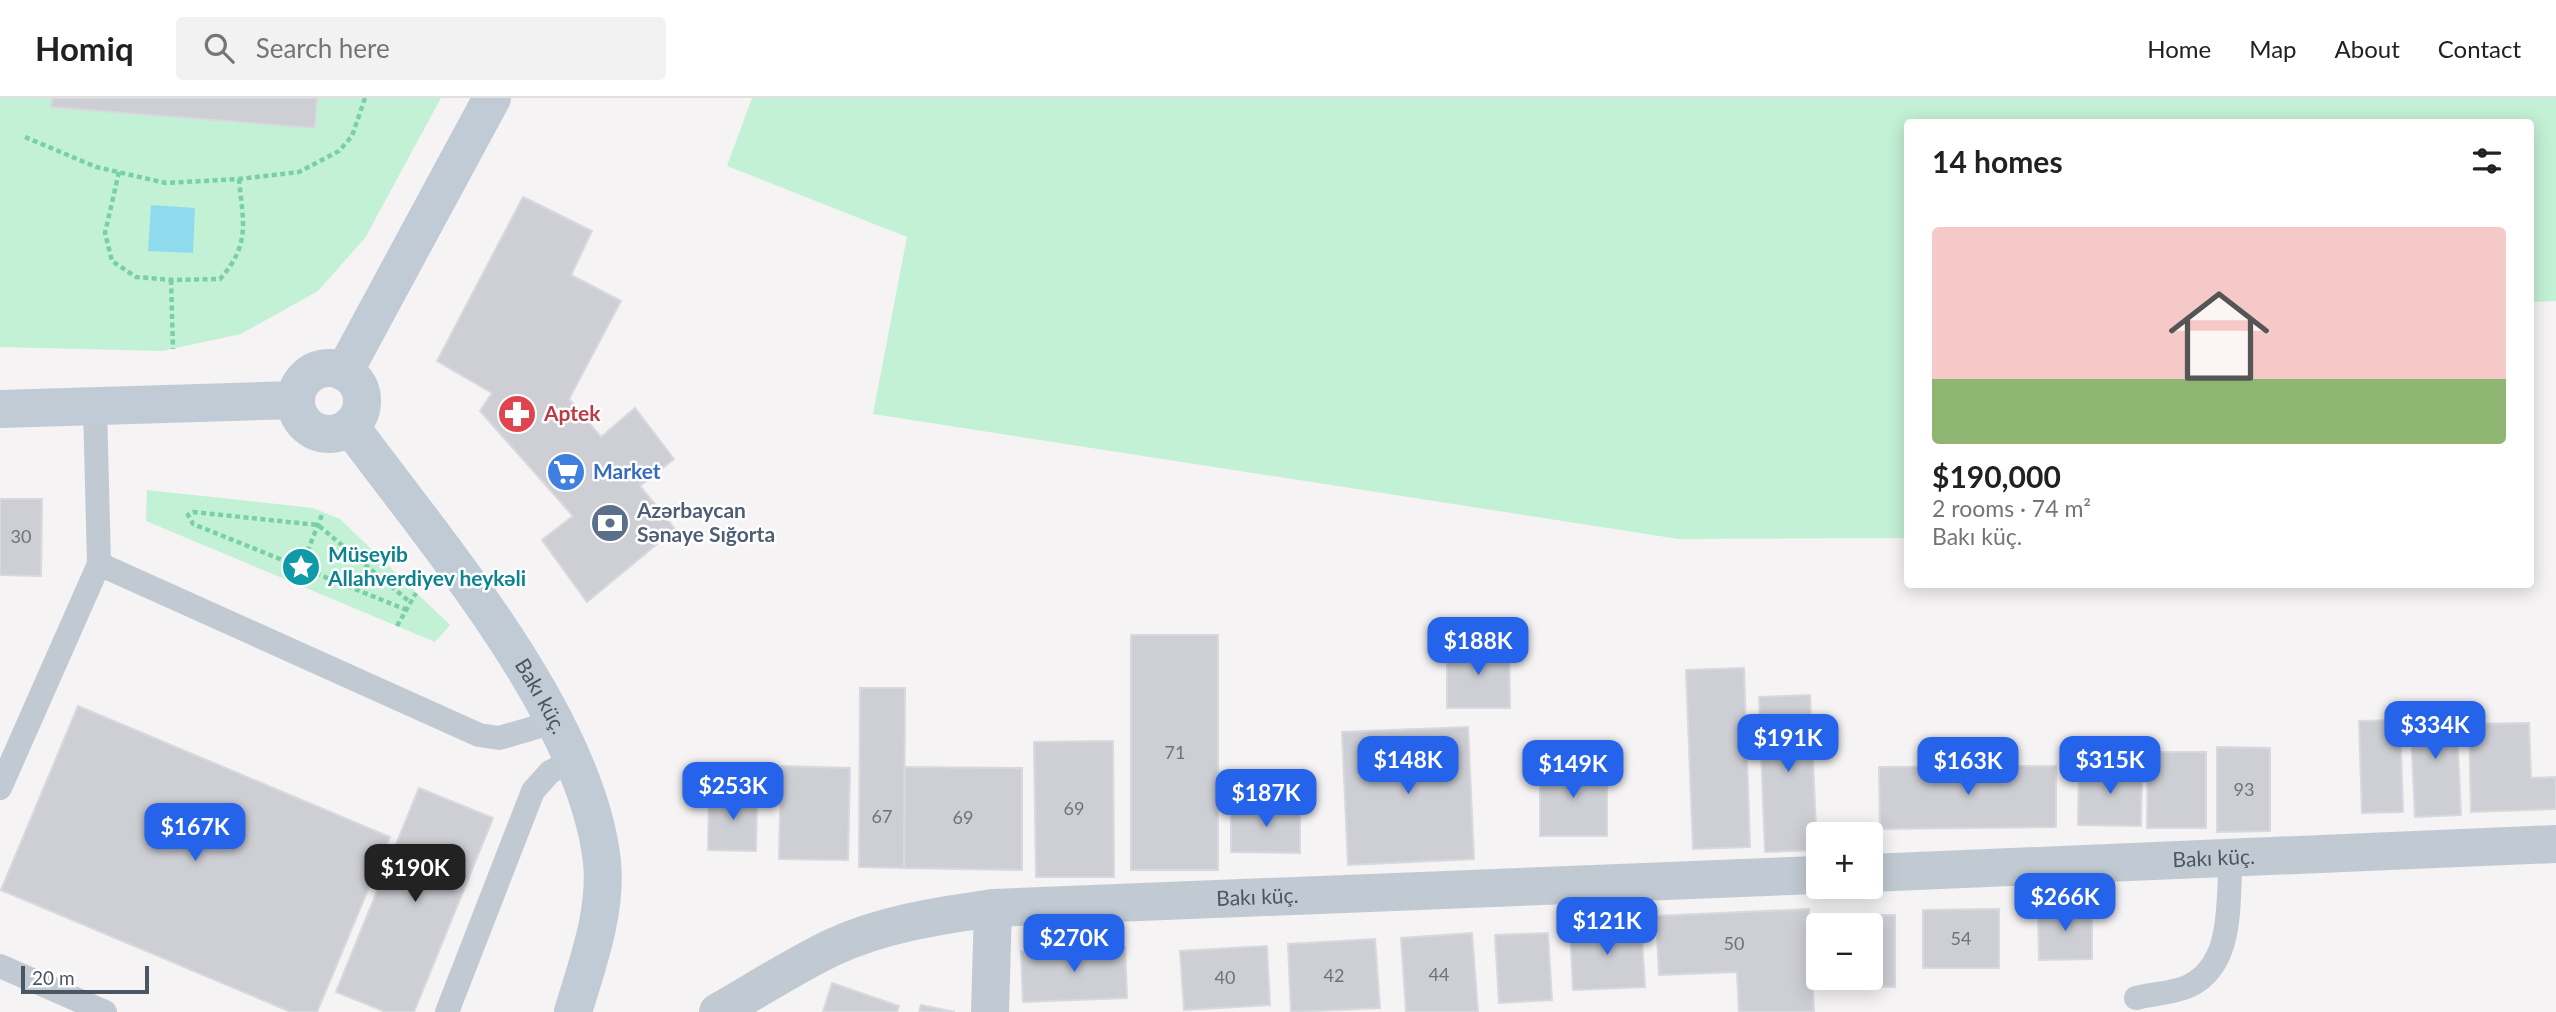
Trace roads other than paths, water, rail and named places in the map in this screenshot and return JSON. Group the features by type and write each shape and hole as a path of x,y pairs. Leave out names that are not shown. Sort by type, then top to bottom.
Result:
{"main road":[{"path":"344,372 492,98"},
{"path":"334,368 344,372 351,376 361,392 360,411 350,426 333,433 315,430 301,418 296,400 302,382 316,370 334,368"},
{"path":"0,409 296,400"},
{"name":"Bakı küç.","path":"350,426 497,626 554,722 572,761 596,829 602,883 595,932 573,1012"}],"street":[{"name":"Bakı küç.","path":"1883,872 2556,844"},
{"name":"Bakı küç.","path":"718,1012 831,948 870,933 920,919 993,908 1806,875"},
{"path":"990,1012 993,908"}],"lane":[{"path":"0,788 99,564 95,406"},
{"path":"99,564 479,735 499,738 554,722"},
{"path":"447,1012 533,792 550,772 572,761"},
{"path":"2136,998 2188,986 2211,971 2222,949 2231,858"},
{"path":"0,966 105,1012"}],"water":[{"path":"151,205 195,208 193,253 148,251"}],"place":[{"name":"Aptek","path":"517,414"},
{"name":"Market","path":"566,472"},
{"name":"Azərbaycan Sənaye Sığorta","path":"610,523"},
{"name":"Müseyib Allahverdiyev heykəli","path":"301,567"}]}
